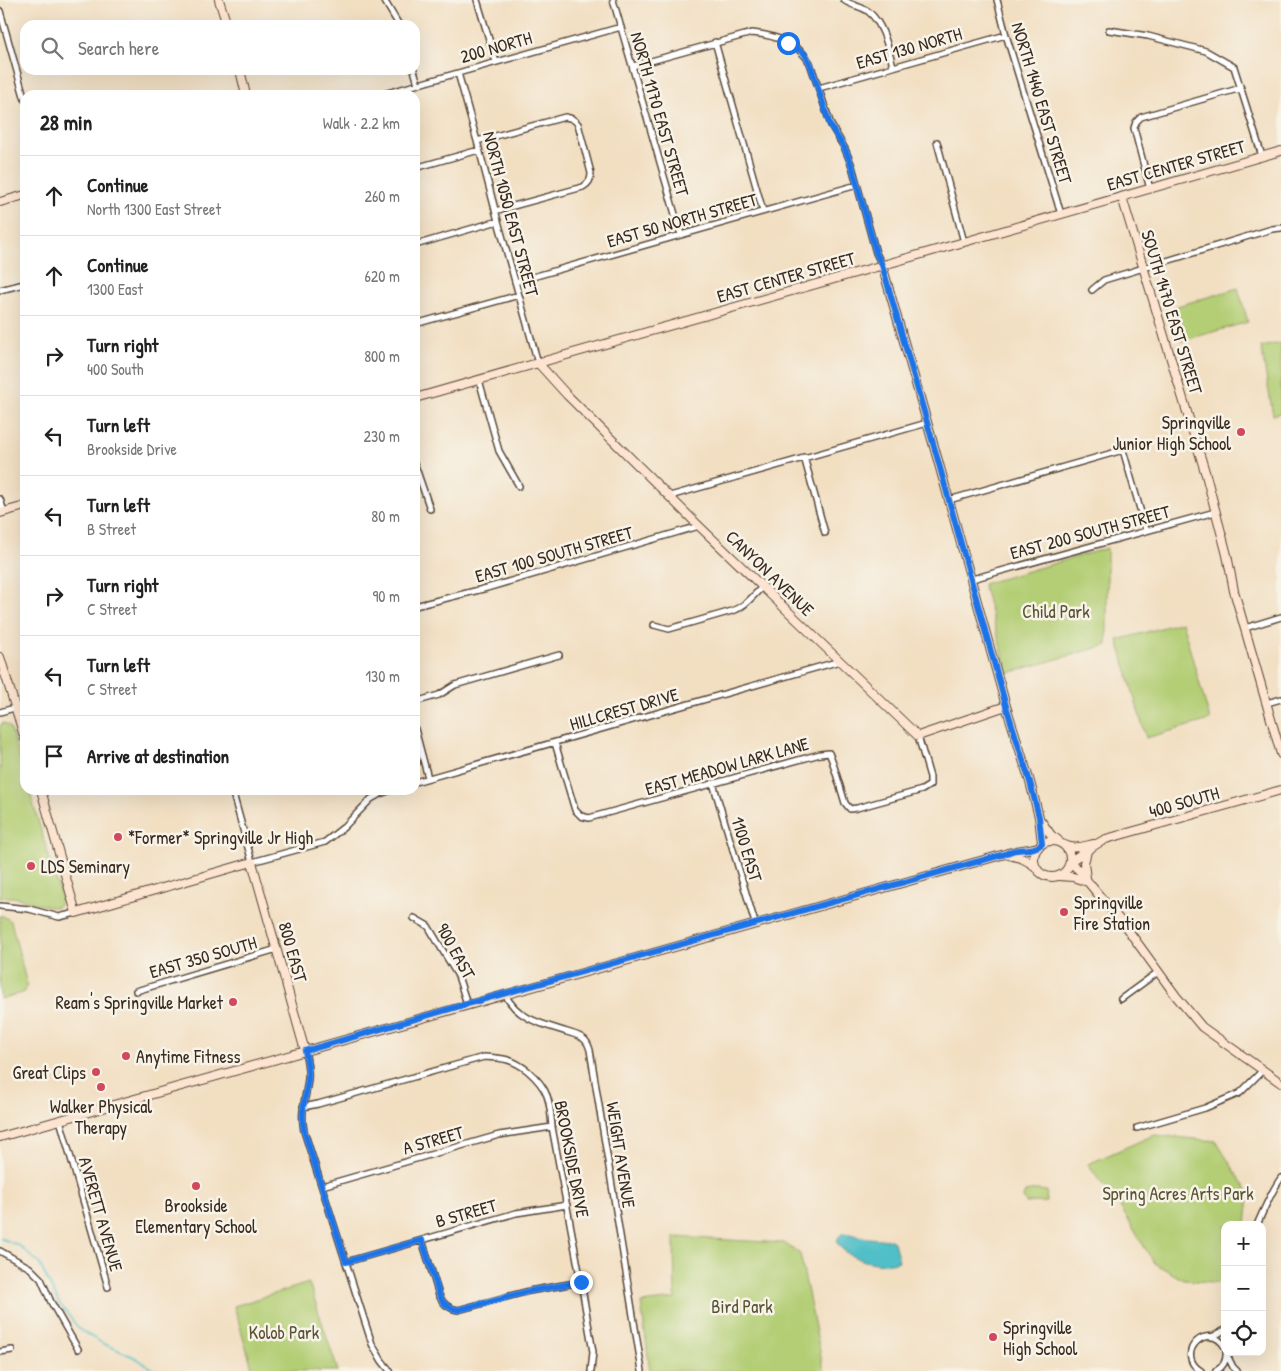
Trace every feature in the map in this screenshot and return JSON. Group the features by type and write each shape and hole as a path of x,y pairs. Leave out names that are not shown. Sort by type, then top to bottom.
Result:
{"street":[{"path":"219,0 225,20"},
{"path":"384,0 396,20"},
{"path":"477,0 496,62"},
{"name":"NORTH 1170 EAST STREET","path":"613,0 681,235"},
{"path":"844,0 848,4 867,11 875,18 881,28 893,66"},
{"name":"NORTH 1440 EAST STREET","path":"997,0 1061,214"},
{"path":"0,11 22,90"},
{"name":"200 NORTH","path":"397,90 621,27"},
{"path":"1109,30 1148,36 1206,52 1234,67 1262,156"},
{"path":"633,66 752,32 767,34 781,39 808,58 830,125 845,149 852,166 972,579 1006,706 1039,817 1040,845 1034,856 1036,867"},
{"name":"EAST 130 NORTH","path":"819,88 1006,35"},
{"path":"715,42 763,211"},
{"name":"NORTH 1050 EAST STREET","path":"458,73 538,363"},
{"path":"241,75 245,90"},
{"path":"415,75 418,84"},
{"path":"1150,189 1134,128 1136,122 1141,118 1241,88"},
{"path":"477,141 565,117 575,120 578,124 592,173 589,183 583,187 495,211"},
{"path":"937,142 964,242"},
{"path":"420,167 479,150"},
{"name":"EAST CENTER STREET","path":"420,397 1281,151"},
{"name":"EAST 50 NORTH STREET","path":"515,282 857,185"},
{"path":"0,202 20,196"},
{"name":"SOUTH 1470 EAST STREET","path":"1122,197 1206,475 1227,554 1234,590 1281,754"},
{"path":"420,244 498,221"},
{"path":"1092,290 1104,280 1281,228"},
{"path":"0,290 20,286"},
{"path":"420,323 519,295"},
{"name":"CANYON AVENUE","path":"538,363 567,396 918,736"},
{"path":"479,380 499,451 520,486"},
{"path":"670,496 927,423"},
{"path":"949,500 1123,450 1146,530"},
{"path":"804,457 825,533"},
{"path":"420,480 430,509"},
{"path":"0,499 2,513 20,508"},
{"name":"EAST 200 SOUTH STREET","path":"972,579 1215,512"},
{"name":"EAST 100 SOUTH STREET","path":"420,605 487,588 700,526"},
{"path":"654,625 669,629 732,612 745,604 763,586"},
{"path":"1245,628 1281,617"},
{"path":"420,701 439,695 455,685 559,655"},
{"path":"0,657 20,724"},
{"name":"HILLCREST DRIVE","path":"420,780 840,661"},
{"path":"1267,703 1281,699"},
{"path":"0,712 20,706"},
{"path":"918,736 1006,706"},
{"name":"EAST MEADOW LARK LANE","path":"555,743 575,810 580,816 589,818 828,753 832,760 845,803 850,809 857,808 922,790 930,785 930,777 918,736"},
{"path":"420,748 428,778"},
{"name":"1100 EAST","path":"713,784 755,923"},
{"name":"400 SOUTH","path":"1064,844 1069,848 1075,848 1096,843 1281,790"},
{"path":"42,795 76,913"},
{"path":"233,795 252,862"},
{"path":"0,906 29,909 59,917 325,842 344,827 370,799 378,795"},
{"path":"1039,817 1051,835 1064,844 1070,855 1066,871 1057,876"},
{"path":"0,1137 1015,850 1029,849 1053,840 1064,844"},
{"name":"400 SOUTH","path":"1070,861 1096,843"},
{"path":"1087,880 1084,863 1088,850"},
{"path":"1005,854 1025,859 1043,874 1052,877 1073,877 1087,880"},
{"path":"1070,861 1128,930 1176,996 1202,1027 1281,1083"},
{"name":"800 EAST","path":"252,862 305,1051"},
{"name":"900 EAST","path":"414,918 428,926 458,976 467,1004"},
{"name":"EAST 350 SOUTH","path":"136,991 277,949"},
{"path":"1120,999 1158,972"},
{"name":"WEIGHT AVENUE","path":"505,994 511,1005 532,1021 580,1036 587,1041 642,1371"},
{"path":"305,1051 308,1064 308,1079 303,1106 302,1119 304,1131 372,1344 390,1371"},
{"name":"BROOKSIDE DRIVE","path":"303,1106 318,1104 484,1057 501,1058 515,1062 540,1083 550,1106 552,1127 592,1352 591,1371"},
{"path":"1137,1128 1205,1108 1240,1093 1263,1070"},
{"path":"1272,1077 1281,1074"},
{"name":"AVERETT AVENUE","path":"60,1120 108,1287"},
{"name":"A STREET","path":"322,1186 499,1135 552,1127"},
{"path":"1259,1221 1281,1178"},
{"name":"B STREET","path":"346,1262 516,1213 567,1205"},
{"path":"422,1240 439,1294 449,1308 458,1310 530,1291 581,1282"},
{"path":"0,1251 30,1268 41,1279 51,1302 78,1349"},
{"path":"1212,1337 1221,1332"},
{"path":"1202,1371 1191,1359 1192,1348 1200,1339 1206,1337 1212,1337 1221,1342"},
{"path":"0,1352 12,1350"},
{"path":"1216,1371 1224,1364 1225,1356"},
{"path":"1228,1356 1237,1371"}],"green space":[{"path":"1238,288 1248,322 1181,341 1171,308"},
{"path":"1281,343 1281,413 1273,415 1261,347"},
{"name":"Child Park","path":"1107,548 1107,645 1008,673 983,584"},
{"path":"1182,622 1210,720 1146,738 1118,640"},
{"path":"4,723 10,727 20,760 20,795 30,795 61,897 60,904 56,907 49,907 14,897 0,897 0,725"},
{"path":"0,916 11,921 27,985 23,993 0,999"},
{"name":"Spring Acres Arts Park","path":"1154,1135 1216,1141 1249,1194 1246,1221 1221,1221 1221,1283 1184,1280 1154,1263 1110,1190 1101,1183 1088,1164"},
{"path":"1047,1191 1046,1202 1026,1203 1023,1197 1025,1192"},
{"name":"Bird Park","path":"674,1237 784,1243 800,1254 824,1371 650,1371 641,1303 675,1299"},
{"name":"Kolob Park","path":"309,1283 338,1371 253,1371 234,1306"}],"water":[{"path":"845,1233 891,1240 894,1242 899,1261 883,1264 874,1263 848,1254 837,1242 839,1236"}],"waterway":[{"path":"0,1238 18,1245 39,1263 59,1303 80,1330 102,1343 136,1358 156,1371"}],"place":[{"name":"Springville Junior High School","path":"1241,432"},
{"name":"*Former* Springville Jr High","path":"118,837"},
{"name":"LDS Seminary","path":"31,866"},
{"name":"Springville Fire Station","path":"1064,912"},
{"name":"Ream's Springville Market","path":"233,1002"},
{"name":"Anytime Fitness","path":"126,1056"},
{"name":"Great Clips","path":"96,1072"},
{"name":"Walker Physical Therapy","path":"101,1087"},
{"name":"Brookside Elementary School","path":"196,1186"},
{"name":"Springville High School","path":"993,1337"}],"route":[{"path":"581,1282 530,1291 458,1310 449,1308 443,1302 422,1240 346,1262 304,1131 302,1119 303,1106 308,1079 308,1064 305,1051 1015,850 1038,847 1042,844 1039,817 1030,782 1006,706 910,361 882,265 876,253 852,166 845,149 830,125 808,58 804,53 788,43"}]}
